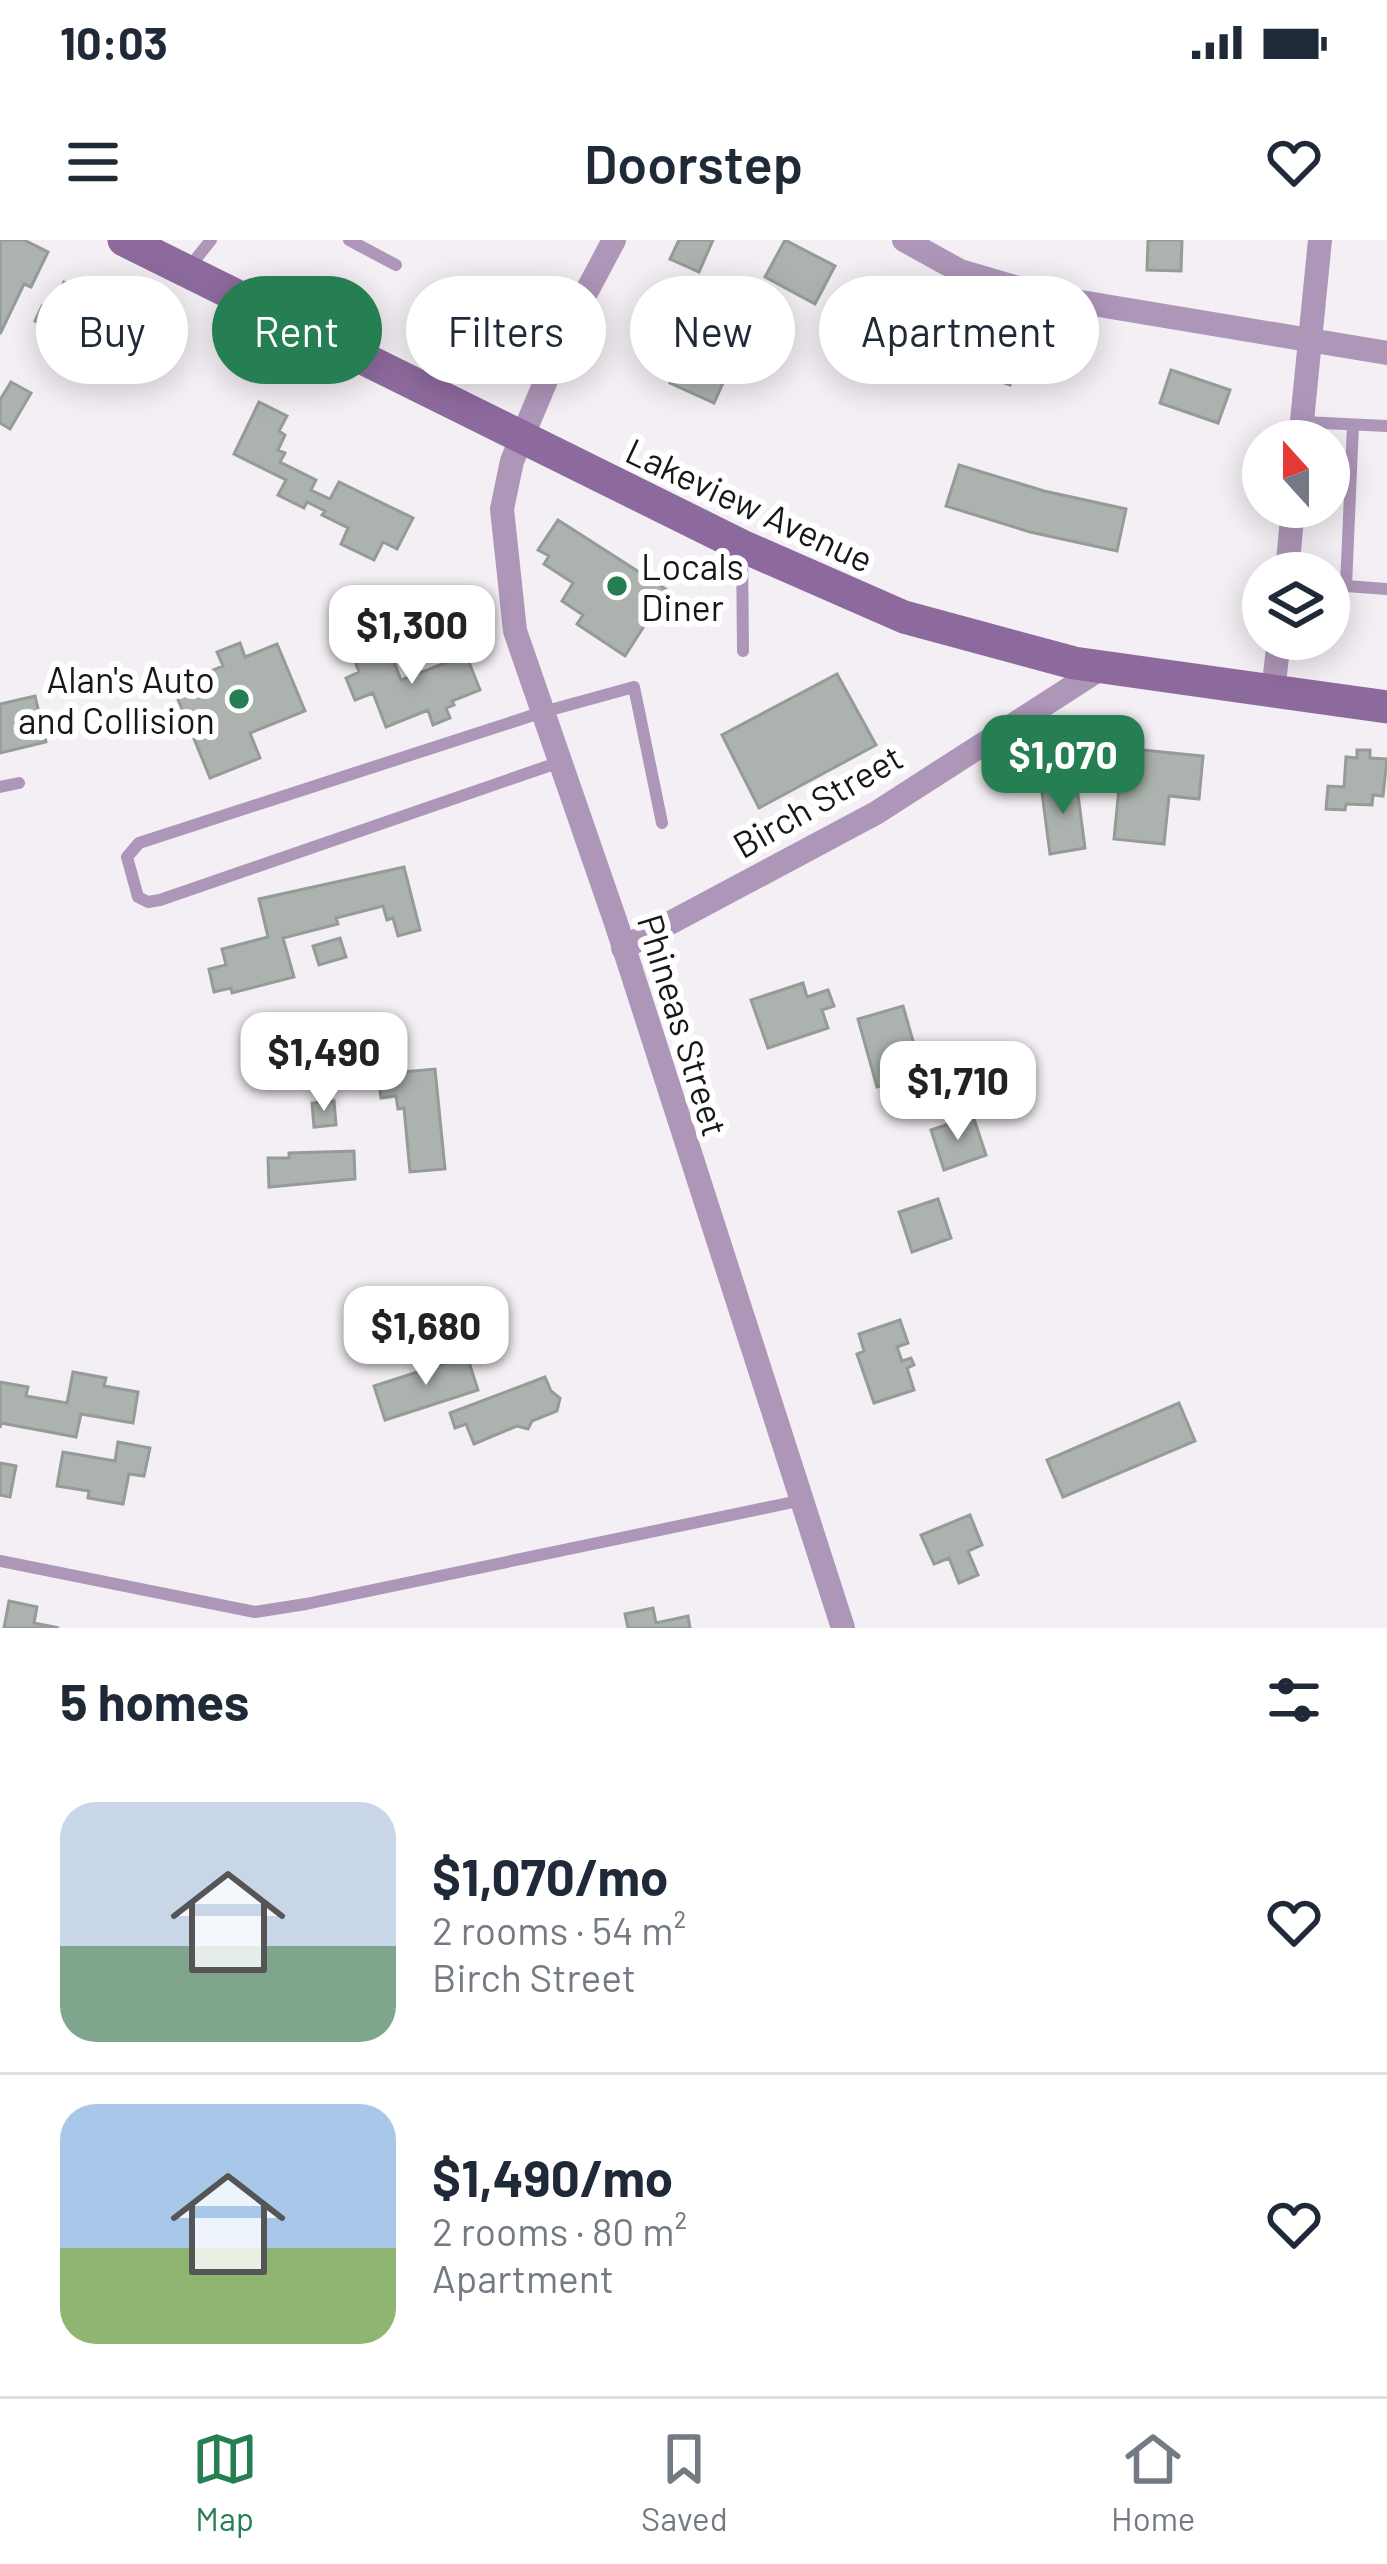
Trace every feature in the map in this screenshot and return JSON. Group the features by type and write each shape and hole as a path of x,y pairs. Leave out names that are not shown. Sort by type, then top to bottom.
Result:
{"main road":[{"name":"Lakeview Avenue","path":"124,240 742,546 904,617 1074,663 1387,706"}],"street":[{"name":"Phineas Street","path":"614,240 571,321 521,438 502,509 515,631 843,1628"},
{"path":"904,240 960,271 1045,296 1387,353"},
{"path":"1302,420 1320,240"},
{"path":"1274,692 1277,660"},
{"name":"Birch Street","path":"623,948 876,813 1102,667"}],"lane":[{"path":"186,271 211,240"},
{"path":"350,240 396,265"},
{"path":"1350,424 1387,426"},
{"path":"1353,424 1346,586 1387,590"},
{"path":"742,546 742,651"},
{"path":"560,762 160,900 148,902 138,897 127,856 139,843 543,712 634,688 662,823"},
{"path":"0,787 19,783"},
{"path":"0,1561 255,1612 803,1500"}],"building":[{"path":"0,240 24,240 48,252 31,287 24,284 0,334"},
{"path":"679,240 713,240 699,272 670,259"},
{"path":"785,240 835,266 830,276 819,276 815,304 795,293 795,276 766,276"},
{"path":"1148,240 1182,240 1181,271 1147,270"},
{"path":"1171,370 1230,390 1218,423 1160,403"},
{"path":"11,382 31,393 10,429 0,423 0,400"},
{"path":"672,384 723,384 714,403"},
{"path":"259,402 287,416 279,431 285,435 278,450 285,453 280,462 316,480 311,490 330,499 339,482 413,518 397,549 383,542 374,560 341,544 348,528 307,502 304,508 278,495 286,480 234,454"},
{"path":"959,465 1126,509 1117,551 1030,532 946,506"},
{"name":"Locals Diner","path":"558,520 667,590 625,656 577,624 583,615 562,601 573,583 544,564 549,556 538,550"},
{"name":"Alan's Auto and Collision","path":"240,643 245,657 277,644 305,711 250,733 260,758 210,778 173,687 223,666 217,652"},
{"path":"388,646 401,680 466,655 480,690 452,701 454,705 446,708 450,718 433,725 428,710 386,727 373,693 355,700 346,678 359,672 354,659"},
{"path":"837,674 876,745 759,808 722,735"},
{"path":"35,696 46,742 0,753 0,704"},
{"path":"1123,748 1203,756 1199,799 1169,796 1164,844 1114,839"},
{"path":"1357,750 1370,750 1370,758 1387,759 1383,796 1373,795 1372,805 1326,809 1328,786 1344,787 1346,757 1357,758"},
{"path":"1076,780 1085,848 1050,854 1041,785"},
{"path":"404,867 420,930 398,936 383,906 336,918 338,924 283,938 294,977 232,993 231,988 214,992 209,969 226,965 222,949 268,937 259,899"},
{"path":"340,938 346,957 319,965 313,946"},
{"path":"803,983 807,997 828,990 834,1006 822,1010 828,1028 768,1048 751,1000"},
{"path":"903,1006 917,1055 942,1048 948,1067 877,1087 858,1019"},
{"path":"435,1069 445,1169 410,1172 404,1108 398,1109 396,1096 381,1098 378,1074"},
{"path":"334,1101 336,1125 314,1127 312,1103"},
{"path":"973,1116 986,1155 944,1170 931,1130"},
{"path":"354,1151 355,1179 269,1187 268,1158"},
{"path":"938,1199 951,1238 912,1252 899,1212"},
{"path":"900,1320 908,1343 897,1347 902,1361 911,1358 914,1365 907,1368 914,1390 874,1403 857,1354 864,1351 859,1334"},
{"path":"467,1356 478,1390 385,1420 374,1386"},
{"path":"73,1372 106,1378 104,1386 138,1392 133,1423 81,1414 76,1437 1,1423 0,1428 0,1382 28,1387 26,1396 67,1403"},
{"path":"545,1377 560,1398 557,1411 532,1421 528,1429 517,1426 474,1444 466,1424 455,1428 450,1413"},
{"path":"1179,1403 1195,1441 1063,1497 1047,1460"},
{"path":"118,1442 150,1448 144,1476 129,1474 123,1504 57,1486 63,1452 115,1461"},
{"path":"0,1463 16,1466 10,1497 0,1495"},
{"path":"970,1515 982,1545 968,1551 978,1575 959,1583 949,1558 934,1564 921,1535"},
{"path":"9,1601 37,1607 34,1623 59,1628 4,1628"},
{"path":"653,1608 656,1623 688,1616 690,1628 628,1628 625,1614"}],"place":[{"name":"Locals Diner","path":"617,586"},
{"name":"Alan's Auto and Collision","path":"239,699"}]}
